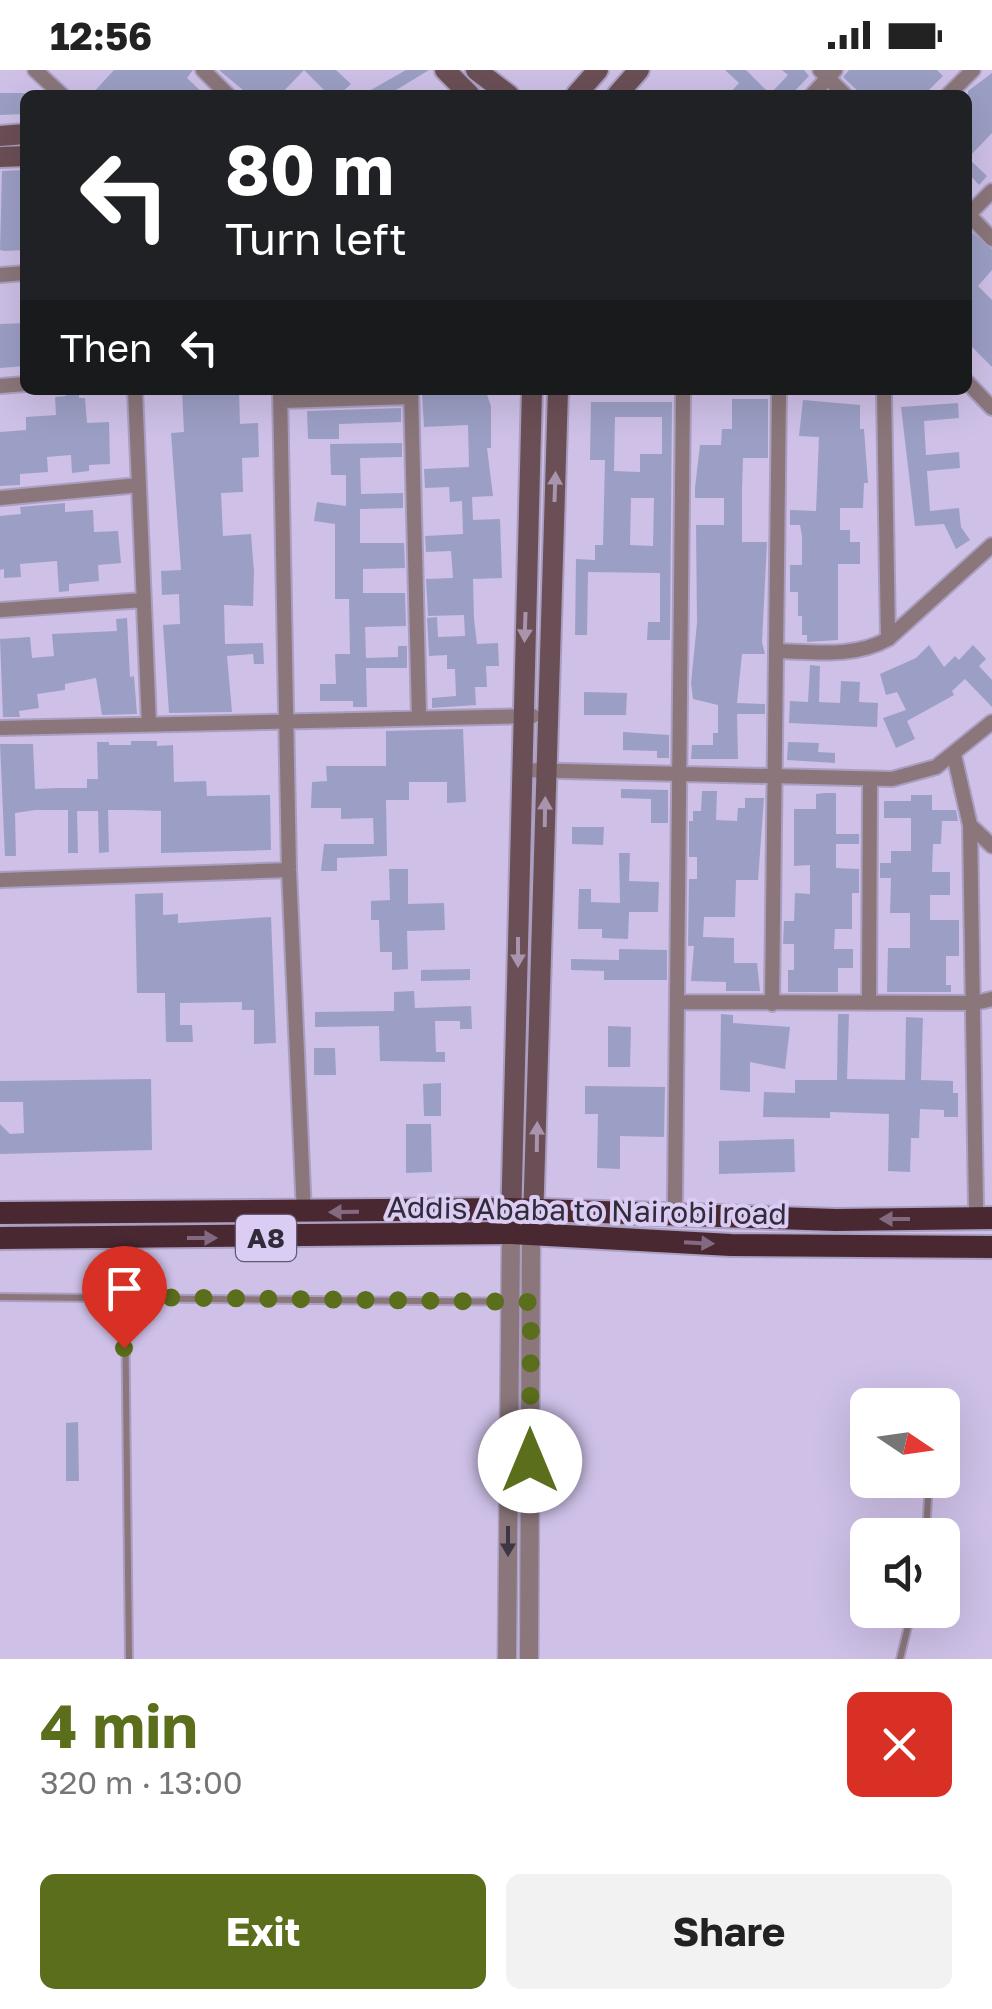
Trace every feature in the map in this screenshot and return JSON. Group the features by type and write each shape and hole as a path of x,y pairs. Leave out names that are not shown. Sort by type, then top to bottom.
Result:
{"highway":[{"name":"Addis Ababa to Nairobi road","path":"0,1212 523,1209 836,1220 984,1212"},
{"name":"Addis Ababa to Nairobi road","path":"0,1238 521,1234 731,1245 992,1247"}],"main road":[{"path":"444,70 463,90"},
{"path":"580,90 598,70"},
{"path":"621,90 639,70"},
{"path":"480,73 502,90"},
{"path":"523,1209 522,717 532,395"},
{"path":"521,1234 546,772 558,395"}],"street":[{"path":"35,70 57,90"},
{"path":"203,70 223,90"},
{"path":"953,90 973,70"},
{"path":"972,211 992,191"},
{"path":"972,219 992,238"},
{"path":"972,386 992,408"},
{"path":"135,395 149,724"},
{"path":"305,1238 289,870 280,396 324,395"},
{"path":"411,395 419,717"},
{"path":"675,1200 684,395"},
{"path":"772,1004 779,395"},
{"path":"884,395 888,639"},
{"path":"0,498 139,485"},
{"path":"776,651 849,653 874,647 888,639 992,545"},
{"path":"0,610 144,600"},
{"path":"0,728 548,716"},
{"path":"522,770 870,780 915,775 954,755 992,722"},
{"path":"954,755 970,824 984,1212"},
{"path":"869,1003 870,780"},
{"path":"970,824 992,846"},
{"path":"0,880 289,870"},
{"path":"678,1002 975,1003 992,999"},
{"path":"508,1659 510,1302 521,1234"},
{"path":"521,1234 531,1302 529,1659"}],"lane":[{"path":"125,1297 128,1659"},
{"path":"0,1298 531,1302"},
{"path":"900,1659 908,1628"}],"building":[{"path":"114,70 193,70 187,78 200,90 96,90"},
{"path":"219,70 304,70 285,90 243,90"},
{"path":"304,70 336,70 351,84 344,90 324,90"},
{"path":"406,70 429,70 396,90 371,90"},
{"path":"725,70 746,70 766,90 733,90 739,83"},
{"path":"782,70 804,70 809,76 796,90 774,90 788,75"},
{"path":"849,70 937,70 943,76 929,90 857,90 843,77"},
{"path":"992,73 992,133 972,154 969,90"},
{"path":"0,93 20,93 20,114 0,115"},
{"path":"972,162 987,176 979,185 972,177"},
{"path":"20,170 20,250 0,250 2,171"},
{"path":"972,232 992,249 992,270 978,286 992,300 992,367 972,347"},
{"path":"20,323 20,366 0,368 0,324"},
{"path":"182,395 239,395 240,424 258,423 259,457 242,458 243,492 221,493 223,536 251,534 254,572 253,606 224,605 225,644 263,643 264,664 254,664 253,654 227,656 232,712 169,713 163,625 180,624 179,594 162,595 161,571 181,570 171,433 184,432"},
{"path":"422,395 487,395 491,406 491,448 487,448 493,496 472,497 473,520 500,519 502,578 473,579 474,619 477,644 498,643 499,666 486,666 487,687 475,687 476,705 432,708 432,698 456,696 455,669 447,669 447,655 429,656 427,618 437,617 438,637 465,636 464,615 428,616 426,579 453,578 451,551 426,552 425,536 463,534 462,501 450,502 449,487 425,488 424,469 469,467 468,425 424,427"},
{"path":"55,397 85,398 87,423 109,422 110,464 89,465 89,471 72,473 71,455 47,457 48,472 20,474 20,485 0,486 0,432 26,430 26,417 56,415"},
{"path":"732,399 768,399 768,458 743,458 742,490 742,542 767,542 762,642 765,654 742,654 737,703 765,704 765,714 737,714 738,759 691,759 692,745 713,745 713,733 718,733 718,705 693,699 691,683 697,623 696,525 724,525 724,498 695,498 695,488 700,445 721,445 722,429 732,429"},
{"path":"803,400 860,405 860,429 864,429 868,483 864,483 863,508 840,508 840,530 850,530 850,542 860,542 860,564 838,564 838,640 807,642 807,635 802,635 802,616 798,616 798,592 790,592 790,565 802,565 802,536 800,525 790,525 790,510 816,511 819,437 799,436"},
{"path":"591,402 672,402 670,640 647,640 648,622 660,622 660,573 588,572 587,635 575,635 576,559 595,560 595,545 603,545 605,460 590,460","holes":["615,417 662,417 662,454 640,454 640,472 614,471","631,498 654,498 653,546 630,545"]},
{"path":"958,403 959,418 924,421 926,455 959,452 960,468 927,471 930,511 959,508 961,527 970,540 956,549 944,524 915,526 901,407"},
{"path":"401,408 401,422 339,424 339,439 308,439 307,411"},
{"path":"402,443 402,457 360,458 361,494 403,493 403,508 360,509 360,543 404,543 405,568 363,569 363,593 405,593 406,626 365,627 366,658 398,657 398,646 407,646 407,668 366,668 367,707 353,707 353,701 320,701 320,684 336,684 335,654 350,654 349,599 335,599 335,524 314,521 317,502 346,506 346,475 331,475 330,444"},
{"path":"65,503 65,512 93,510 94,532 118,531 121,563 98,565 99,581 69,584 69,591 59,592 57,561 20,564 21,577 4,578 4,569 0,570 0,516 21,514 20,507"},
{"path":"127,618 130,677 134,676 137,714 102,715 96,678 65,684 65,690 37,694 39,708 19,711 20,717 3,717 0,639 30,637 32,658 54,656 52,634 117,631 116,619"},
{"path":"929,645 944,667 955,656 959,660 973,645 986,659 979,666 992,680 992,707 965,679 952,691 954,695 907,721 915,739 896,748 883,718 906,710 897,692 886,695 880,674 916,658"},
{"path":"810,665 820,666 819,702 840,703 841,681 860,682 859,702 878,703 877,727 789,723 790,701 808,702"},
{"path":"584,692 627,693 626,715 584,715"},
{"path":"463,729 466,802 447,803 447,782 409,782 409,800 386,800 387,856 337,858 337,871 321,871 324,844 374,844 373,818 341,819 341,808 311,808 312,782 327,781 326,766 386,766 386,731"},
{"path":"623,732 669,735 669,758 657,758 657,751 623,750"},
{"path":"131,741 173,745 174,782 206,781 207,796 270,795 271,850 161,853 161,811 108,810 109,852 99,853 98,811 77,811 78,853 68,853 68,810 35,810 15,813 16,856 5,856 0,744 33,744 35,789 87,788 87,779 98,779 97,742 131,745"},
{"path":"788,742 819,743 818,752 835,753 835,763 787,760"},
{"path":"621,789 668,790 668,823 651,823 651,799 621,798"},
{"path":"702,791 717,791 716,820 737,821 738,808 745,808 745,798 764,798 758,880 736,880 735,917 704,917 703,937 734,938 734,963 757,963 760,991 726,991 726,982 691,981 694,946 688,946 689,879 697,879 697,857 689,857 689,821 693,821 693,811 701,811"},
{"path":"836,793 836,834 859,834 859,844 836,844 836,868 859,869 859,893 852,893 852,929 835,929 834,949 853,949 853,968 838,968 838,992 788,992 788,970 794,970 794,944 783,944 784,921 794,921 795,893 810,894 810,865 794,866 794,809 816,809 816,794"},
{"path":"911,795 932,795 932,810 956,810 958,821 942,821 941,844 933,844 932,872 950,872 950,895 930,895 930,920 959,920 959,956 946,956 946,985 951,985 951,992 887,992 888,948 910,948 910,913 890,913 891,878 880,878 880,863 891,863 891,851 911,851 911,818 884,818 884,801 911,801"},
{"path":"572,827 604,827 603,845 572,844"},
{"path":"619,853 630,853 629,881 659,882 658,912 629,912 628,939 602,938 602,929 578,929 579,889 591,889 591,902 620,903"},
{"path":"389,869 408,869 408,904 444,903 445,930 407,931 408,969 392,970 392,952 380,952 379,920 371,920 371,901 390,900"},
{"path":"163,893 163,915 178,914 178,923 271,917 276,1043 254,1044 254,1010 242,1010 242,1002 180,1003 180,1025 192,1025 193,1042 166,1042 165,993 137,993 135,894"},
{"path":"619,949 667,950 667,980 604,980 604,971 571,970 571,959 619,960"},
{"path":"470,969 470,980 421,981 421,970"},
{"path":"414,991 415,1008 471,1006 472,1029 460,1029 460,1021 435,1021 436,1052 445,1052 445,1062 380,1061 379,1026 315,1027 315,1012 394,1011 394,992"},
{"path":"721,1014 733,1015 733,1023 790,1027 785,1069 750,1062 750,1092 720,1090"},
{"path":"838,1014 849,1014 847,1079 905,1080 906,1017 923,1018 921,1080 953,1081 953,1093 958,1093 958,1117 944,1117 944,1110 920,1109 919,1138 911,1138 910,1172 888,1171 889,1114 830,1112 830,1118 763,1117 764,1092 795,1093 795,1080 837,1080"},
{"path":"608,1026 631,1027 630,1067 608,1067"},
{"path":"314,1048 335,1048 336,1075 314,1075"},
{"path":"151,1079 152,1150 0,1154 0,1124 10,1134 24,1133 23,1102 0,1102 0,1081"},
{"path":"441,1083 441,1116 424,1116 423,1084"},
{"path":"585,1086 665,1087 664,1137 620,1136 620,1169 597,1168 598,1114 585,1114"},
{"path":"406,1124 431,1124 432,1172 406,1173"},
{"path":"794,1139 795,1172 719,1174 719,1141"},
{"path":"78,1422 79,1481 66,1481 66,1423"}],"route":[{"path":"124,1348 125,1297 531,1302 530,1461"}]}
